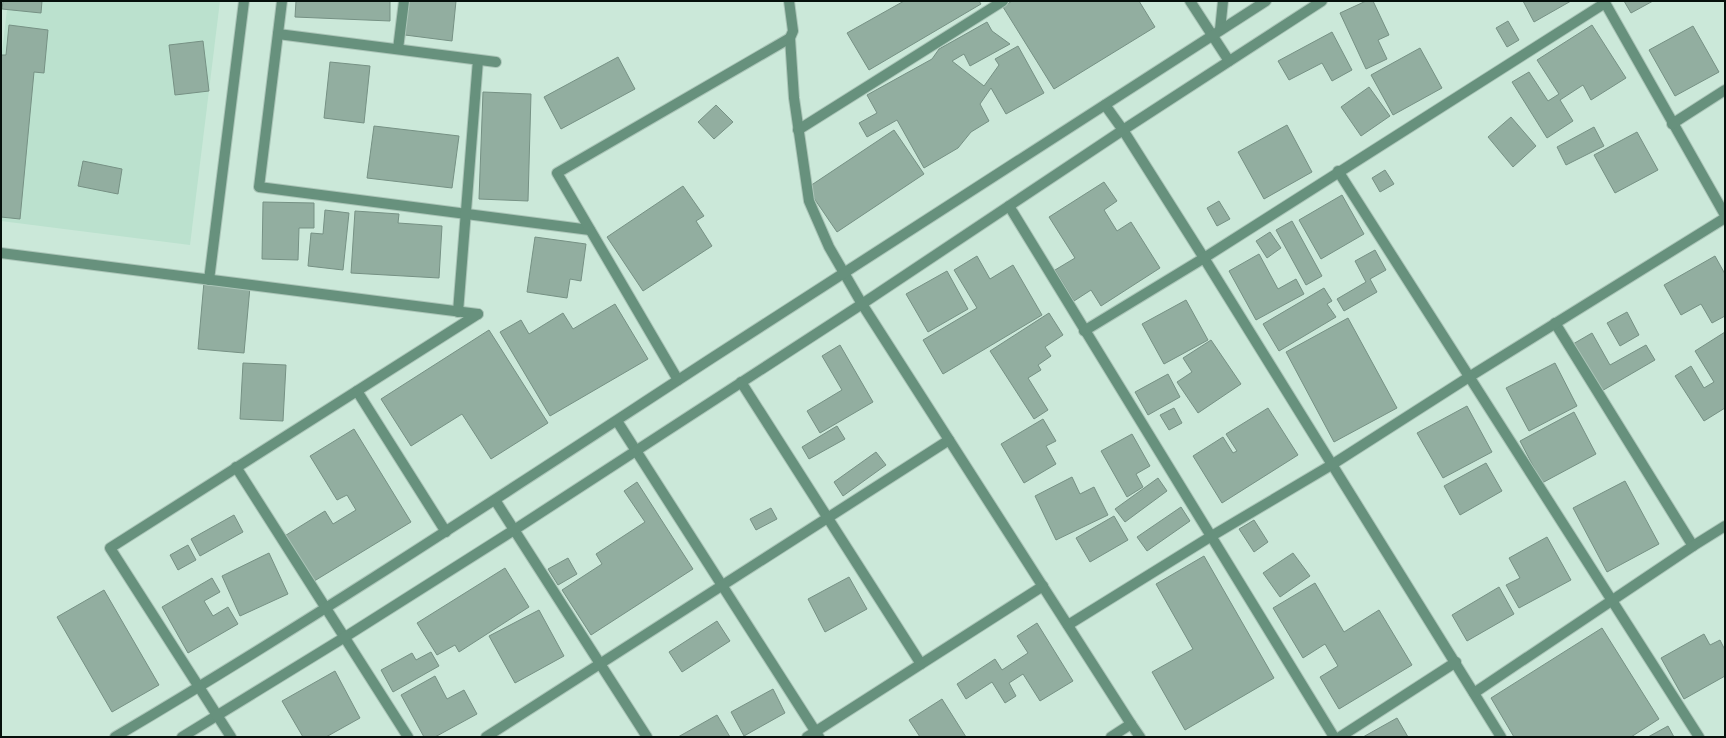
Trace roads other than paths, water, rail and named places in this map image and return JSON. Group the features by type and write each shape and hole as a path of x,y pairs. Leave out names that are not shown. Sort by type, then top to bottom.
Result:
{"street":[{"path":"209,280 244,1"},
{"path":"282,1 259,187 590,230"},
{"path":"398,50 404,1"},
{"path":"789,1 793,31 790,38 794,98 809,201 829,247 862,304 1140,737"},
{"path":"798,130 1003,1"},
{"path":"1190,1 1216,33 1229,61"},
{"path":"1216,33 1223,1"},
{"path":"115,737 199,687 446,532 843,272 1266,1"},
{"path":"182,737 345,638 514,530 862,304 1123,130 1322,1"},
{"path":"1068,625 1210,537 1333,464 1725,217 1604,2 1204,258 1084,331"},
{"path":"278,34 496,62"},
{"path":"678,380 557,173 790,38"},
{"path":"458,312 478,60"},
{"path":"1672,124 1725,90"},
{"path":"1105,105 1123,130 1204,258 1456,662 1501,737"},
{"path":"1338,171 1699,737"},
{"path":"1009,206 1210,537 1334,737"},
{"path":"1,253 478,314 110,548 231,737"},
{"path":"1555,323 1693,546"},
{"path":"741,382 921,664"},
{"path":"357,391 446,532"},
{"path":"617,420 817,734"},
{"path":"486,737 949,440"},
{"path":"236,468 408,737"},
{"path":"495,500 647,737"},
{"path":"1474,693 1725,526"},
{"path":"807,737 817,734 921,664 1042,586"},
{"path":"1340,737 1456,662"},
{"path":"1111,737 1131,724"}]}
